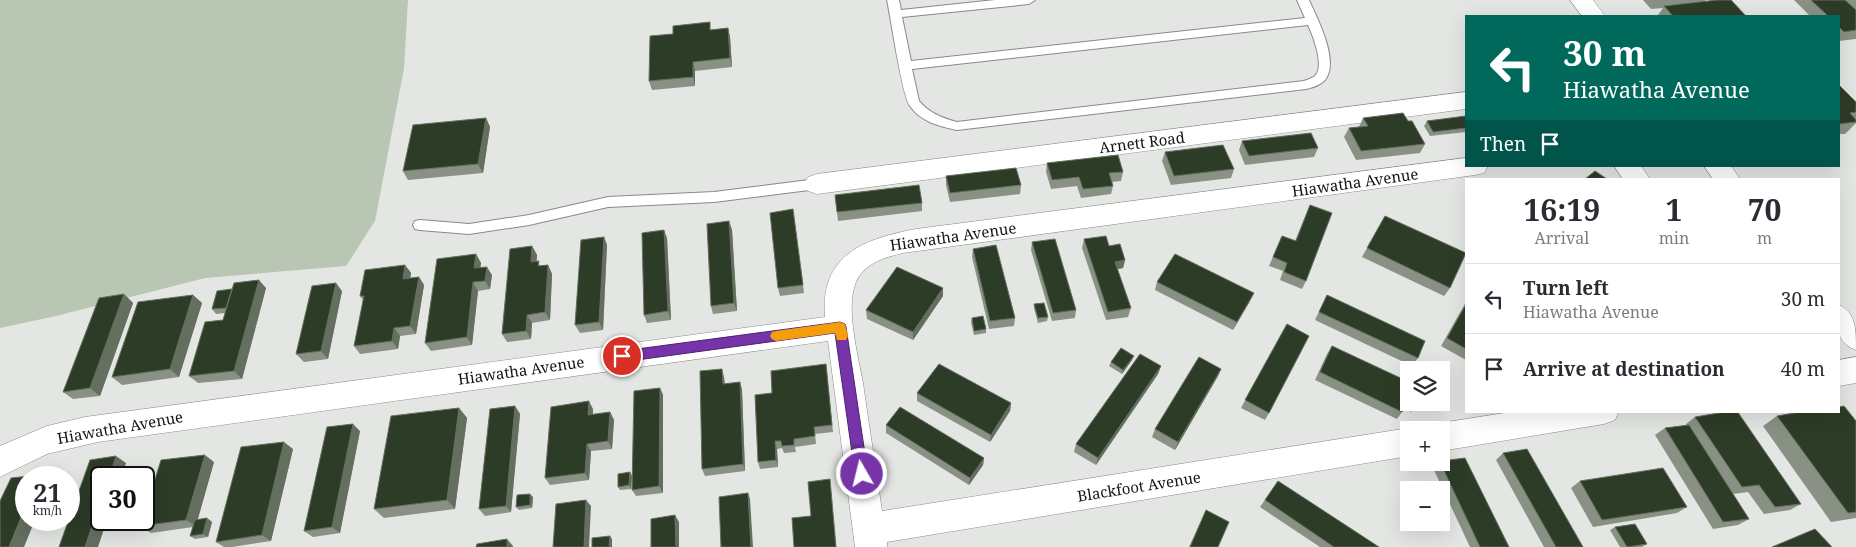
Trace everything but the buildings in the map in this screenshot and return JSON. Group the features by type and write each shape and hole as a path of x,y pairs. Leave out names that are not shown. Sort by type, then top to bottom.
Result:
{"street":[{"path":"1581,0 1593,15"},
{"name":"Arnett Road","path":"817,184 1465,100"},
{"name":"Hiawatha Avenue","path":"9,458 66,434 98,428 840,327 839,294 843,279 853,265 865,254 884,246 916,240 1467,167"},
{"path":"1628,167 1636,178"},
{"path":"1718,167 1726,178"},
{"path":"1840,318 1856,338"},
{"path":"840,327 870,538"},
{"path":"1840,373 1856,370"},
{"path":"1450,436 1591,413"},
{"name":"Blackfoot Avenue","path":"870,538 1400,444"}],"lane":[{"path":"893,0 913,102 922,113 938,122 957,126 1306,85 1320,78 1326,67 1322,47 1303,0"},
{"path":"896,14 1029,0"},
{"path":"906,66 1312,21"},
{"path":"420,225 469,229 528,220 608,202 714,197 817,184"}],"green space":[{"path":"0,0 408,0 404,68 375,221 346,266 205,278 56,316 0,328"}],"slow traffic":[{"path":"776,336 840,327 842,336"}],"route":[{"path":"622,356 840,327 862,474"}]}
